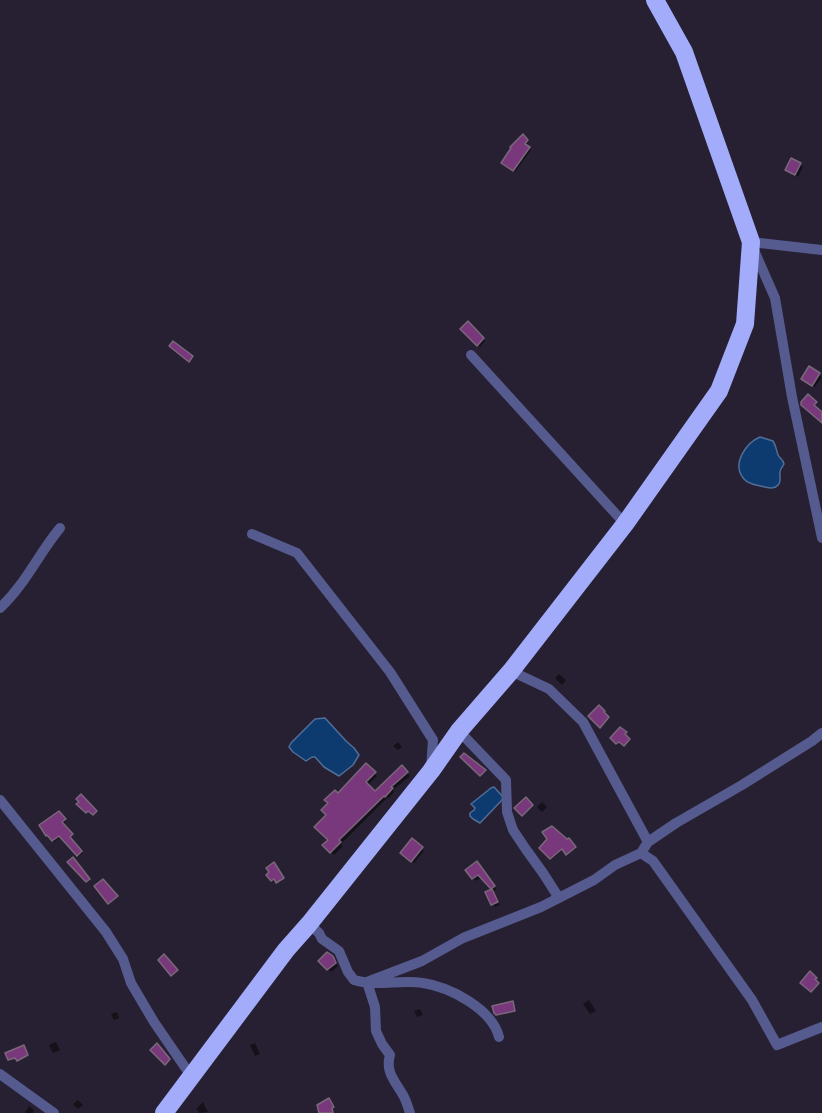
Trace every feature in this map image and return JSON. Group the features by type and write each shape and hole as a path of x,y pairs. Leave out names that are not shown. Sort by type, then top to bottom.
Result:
{"highway":[{"path":"164,1113 286,950 431,771 459,731 511,671 625,524 719,391 745,324 751,242 684,52 655,0"}],"street":[{"path":"822,250 751,242 775,298 792,397 822,538"},
{"path":"471,355 625,524"},
{"path":"0,608 60,528"},
{"path":"252,534 297,553 390,672 434,740 431,771"},
{"path":"511,671 549,689 583,723 648,842"},
{"path":"459,731 506,780 507,812 513,830 559,898"},
{"path":"367,982 422,961 463,938 541,907 594,880 615,865 640,853 648,842 676,823 772,766 822,733"},
{"path":"0,800 106,932 123,959 131,983 154,1022 191,1076"},
{"path":"640,853 653,861 752,1000 777,1045 822,1027"},
{"path":"309,924 322,939 339,951 354,980 423,983 444,989 478,1007 498,1030 500,1037"},
{"path":"367,982 375,1007 376,1031 390,1055 388,1062 390,1075 403,1095 410,1113"},
{"path":"0,1074 54,1113"}],"water":[{"path":"760,437 773,441 784,464 780,471 779,483 774,488 751,484 740,473 740,461 745,449"},
{"path":"325,718 359,755 353,765 339,776 324,767 315,757 306,761 289,747 315,719"},
{"path":"494,787 503,797 502,800 480,823 470,816 475,808 471,804"}],"building":[{"path":"523,134 528,140 525,144 530,147 513,171 501,163 510,147"},
{"path":"791,158 801,163 795,175 785,170"},
{"path":"468,321 484,338 477,346 460,329"},
{"path":"173,341 193,356 189,362 169,346"},
{"path":"809,366 820,373 812,386 801,379"},
{"path":"808,394 817,402 814,405 822,412 822,423 801,405"},
{"path":"599,705 609,717 600,728 588,716"},
{"path":"620,727 627,732 625,734 630,739 624,746 619,742 616,744 610,738"},
{"path":"464,753 486,770 480,776 460,757"},
{"path":"366,763 376,772 366,782 375,791 402,765 408,772 339,840 341,842 330,853 322,845 328,840 314,827 326,815 321,810 328,803 324,800 335,790 338,793"},
{"path":"81,794 97,811 93,815 88,811 86,813 76,804 79,802 76,799"},
{"path":"526,797 533,805 522,816 514,808"},
{"path":"59,811 66,819 62,822 73,834 70,837 82,851 77,856 59,836 52,841 39,825"},
{"path":"552,826 567,839 569,838 576,847 566,855 562,849 550,859 539,848 547,839 542,832"},
{"path":"412,838 423,847 411,862 400,853"},
{"path":"73,857 90,879 86,882 67,862"},
{"path":"477,861 495,886 491,889 478,875 472,879 465,870"},
{"path":"274,862 284,878 276,883 274,879 271,881 266,875 269,872 266,868"},
{"path":"103,879 118,896 108,904 94,886"},
{"path":"492,889 498,902 491,905 485,892"},
{"path":"327,952 333,956 336,963 327,970 318,961"},
{"path":"164,954 178,970 171,976 158,960"},
{"path":"810,971 819,983 811,992 800,983"},
{"path":"513,1001 515,1011 496,1015 494,1013 492,1006"},
{"path":"157,1043 170,1059 165,1065 150,1050"},
{"path":"24,1045 28,1055 17,1061 15,1058 8,1060 5,1053"},
{"path":"329,1098 334,1107 332,1108 333,1113 319,1113 317,1105"}]}
